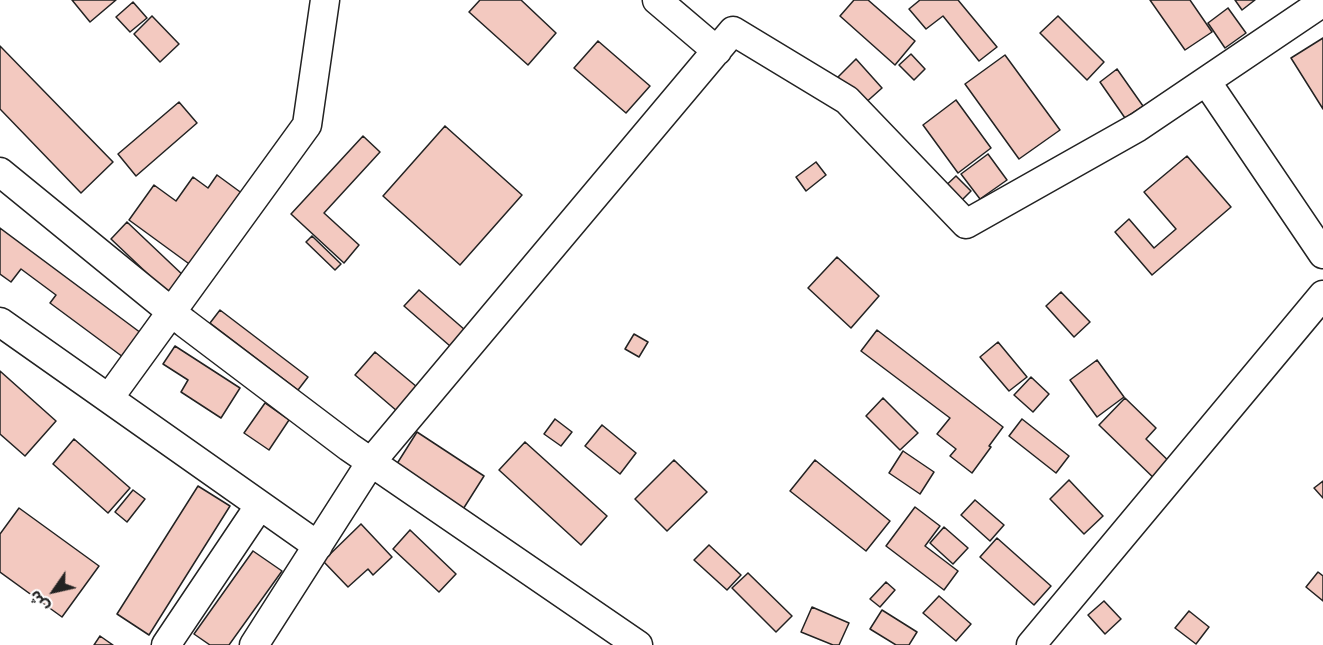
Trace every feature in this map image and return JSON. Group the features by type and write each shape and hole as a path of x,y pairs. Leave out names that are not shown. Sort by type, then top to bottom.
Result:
{"street":[{"path":"109,398 307,125 325,0"},
{"path":"657,0 717,51"},
{"path":"254,645 371,462 733,31 848,100 966,224 1138,127 1323,2"},
{"path":"1206,81 1323,254"},
{"path":"0,172 171,311 371,462 638,645"},
{"path":"1031,645 1323,295"},
{"path":"0,322 318,546"},
{"path":"166,645 260,506"}],"building":[{"path":"72,0 116,0 90,22"},
{"path":"480,0 521,0 556,33 528,65 469,12"},
{"path":"854,0 868,0 915,41 895,65 840,16"},
{"path":"920,0 958,0 997,47 979,61 943,16 926,29 909,9"},
{"path":"1150,0 1190,0 1212,32 1185,50"},
{"path":"1235,0 1255,0 1242,10"},
{"path":"133,2 147,18 130,32 116,17"},
{"path":"1228,8 1246,33 1225,48 1208,23"},
{"path":"152,16 179,44 160,62 134,34"},
{"path":"1058,16 1104,62 1087,80 1040,33"},
{"path":"1323,38 1323,109 1291,58"},
{"path":"598,41 650,86 626,113 574,68"},
{"path":"0,46 113,162 81,193 0,109"},
{"path":"911,54 925,69 914,80 899,65"},
{"path":"1005,55 1060,130 1019,159 965,84"},
{"path":"856,59 882,88 863,105 838,77"},
{"path":"1117,69 1143,106 1125,118 1100,82"},
{"path":"956,100 991,148 958,173 923,125"},
{"path":"179,102 197,123 136,176 118,154"},
{"path":"445,126 522,195 460,265 383,196"},
{"path":"363,136 380,152 324,213 359,245 344,263 291,214"},
{"path":"988,154 1007,180 980,199 961,174"},
{"path":"1187,156 1231,207 1152,275 1115,232 1129,219 1154,248 1176,229 1144,192"},
{"path":"816,162 826,175 806,191 796,177"},
{"path":"217,175 243,194 192,266 129,220 154,185 176,201 193,177 208,188"},
{"path":"956,176 971,191 956,206 940,191"},
{"path":"127,222 186,278 171,296 111,239"},
{"path":"0,228 145,336 127,360 50,303 56,295 21,269 11,282 0,274"},
{"path":"312,236 341,264 335,270 306,242"},
{"path":"837,257 879,296 851,328 808,288"},
{"path":"419,290 465,330 450,346 404,306"},
{"path":"1061,292 1090,322 1074,337 1046,306"},
{"path":"220,310 308,377 298,390 210,323"},
{"path":"877,330 1003,427 972,473 950,456 956,449 937,434 950,418 861,351"},
{"path":"634,334 648,342 639,357 625,349"},
{"path":"998,342 1027,377 1009,391 980,357"},
{"path":"175,346 240,388 221,418 181,392 188,380 163,364"},
{"path":"375,352 417,387 397,411 355,375"},
{"path":"1097,360 1124,397 1097,417 1070,380"},
{"path":"0,371 56,421 25,456 0,434"},
{"path":"1031,377 1049,394 1033,412 1014,395"},
{"path":"883,398 918,433 900,450 866,416"},
{"path":"1125,398 1156,428 1146,439 1177,469 1161,485 1099,425"},
{"path":"265,403 289,420 269,450 244,433"},
{"path":"555,419 572,432 561,446 544,434"},
{"path":"1022,419 1069,456 1056,473 1009,436"},
{"path":"602,425 636,453 620,474 585,446"},
{"path":"417,432 484,476 460,514 393,470"},
{"path":"74,439 130,488 108,513 53,464"},
{"path":"525,442 607,516 581,545 499,470"},
{"path":"903,451 934,472 920,494 889,473"},
{"path":"674,460 707,492 667,531 635,499"},
{"path":"815,460 890,521 866,551 790,491"},
{"path":"1069,480 1103,516 1084,534 1050,499"},
{"path":"1323,481 1323,498 1314,488"},
{"path":"198,486 230,506 149,635 117,614"},
{"path":"133,490 145,499 127,522 115,512"},
{"path":"975,500 1004,525 990,541 961,515"},
{"path":"915,507 940,526 925,546 958,571 944,590 886,546"},
{"path":"19,508 99,566 62,617 0,572 0,534"},
{"path":"361,524 392,557 373,575 368,569 348,587 323,561"},
{"path":"944,527 968,548 953,564 930,543"},
{"path":"410,530 456,574 439,592 393,549"},
{"path":"997,538 1051,586 1034,605 980,557"},
{"path":"709,545 741,575 727,590 694,560"},
{"path":"253,551 282,571 229,645 210,645 194,634"},
{"path":"1318,572 1323,576 1323,601 1306,587"},
{"path":"748,573 792,616 776,632 732,588"},
{"path":"886,582 895,590 880,607 870,599"},
{"path":"939,596 971,624 956,641 923,613"},
{"path":"1104,601 1121,619 1105,634 1088,615"},
{"path":"812,607 849,623 839,645 833,645 801,632"},
{"path":"882,610 917,632 909,645 896,645 870,629"},
{"path":"1189,611 1209,627 1196,644 1175,628"},
{"path":"100,636 113,645 94,645"}]}
